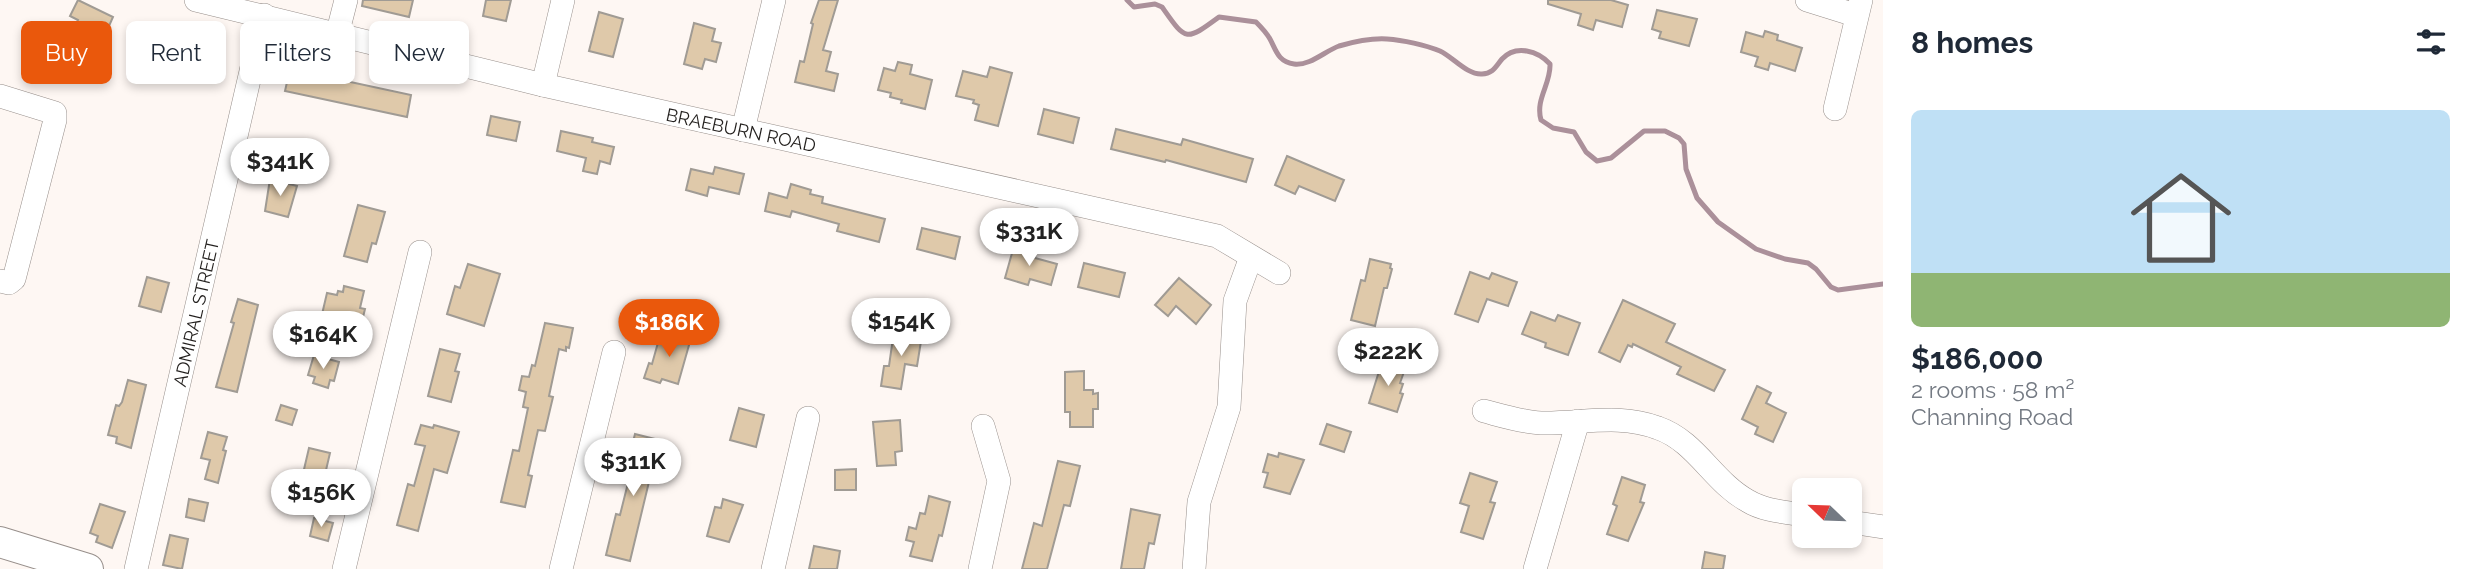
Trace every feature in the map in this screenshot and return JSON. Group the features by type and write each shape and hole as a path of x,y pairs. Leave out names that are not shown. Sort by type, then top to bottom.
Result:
{"main road":[{"path":"11,553 88,569"}],"street":[{"name":"BRAEBURN ROAD","path":"196,0 287,21"},
{"path":"340,21 346,0"},
{"path":"543,85 563,0"},
{"path":"743,130 774,0"},
{"path":"1807,0 1858,7 1835,109"},
{"name":"ADMIRAL STREET","path":"136,569 264,15"},
{"name":"BRAEBURN ROAD","path":"355,38 543,85 1217,236 1279,274"},
{"path":"0,96 55,113 14,279 9,282 0,281"},
{"path":"344,569 420,252"},
{"path":"1194,569 1199,502 1229,407 1235,301 1251,257"},
{"path":"561,569 614,352"},
{"path":"1484,411 1528,422 1618,419 1659,428 1682,441 1719,479 1751,503 1792,512"},
{"path":"773,569 808,418"},
{"path":"1535,569 1578,421"},
{"path":"980,569 999,481 983,426"},
{"path":"1862,524 1883,527"}],"building":[{"path":"78,0 113,17 111,21 78,21 70,16"},
{"path":"363,0 413,0 409,17 362,6"},
{"path":"486,0 511,0 506,21 483,16"},
{"path":"819,0 838,0 823,50 831,52 826,71 838,74 834,91 795,82 800,61 804,62 813,24 811,23"},
{"path":"1548,0 1611,0 1628,5 1622,27 1596,20 1593,30 1578,25 1581,14 1548,4"},
{"path":"1657,10 1697,19 1689,46 1659,38 1661,32 1652,29"},
{"path":"599,12 623,19 613,57 589,51"},
{"path":"694,23 715,29 712,41 721,43 716,62 705,59 702,69 684,64"},
{"path":"1765,31 1778,35 1777,40 1802,48 1795,71 1770,63 1768,70 1755,66 1758,57 1741,52 1746,32 1763,37"},
{"path":"898,62 912,65 910,74 932,80 925,109 901,103 902,100 890,97 891,93 878,90 884,68 895,71"},
{"path":"990,67 1012,73 998,126 975,120 979,105 973,103 974,100 956,96 963,71 987,77"},
{"path":"355,83 411,95 407,117 285,91 287,84"},
{"path":"1044,109 1079,118 1073,143 1038,134"},
{"path":"491,116 520,122 516,141 487,135"},
{"path":"1116,129 1181,145 1183,139 1253,159 1246,182 1166,160 1165,162 1111,149"},
{"path":"561,131 593,138 592,142 614,147 610,164 600,161 597,174 583,171 586,158 557,151"},
{"path":"1287,156 1344,180 1335,201 1299,186 1295,194 1275,185"},
{"path":"715,167 744,174 739,194 709,187 707,196 686,190 691,169 713,174"},
{"path":"270,179 297,186 288,217 265,211"},
{"path":"791,184 811,190 810,194 823,197 822,203 885,219 879,242 837,231 839,224 792,211 790,217 765,211 769,193 787,198"},
{"path":"358,205 385,212 376,244 372,243 367,262 344,256"},
{"path":"922,228 960,237 955,259 917,249"},
{"path":"1014,246 1036,252 1035,258 1057,264 1051,285 1030,279 1028,285 1005,278"},
{"path":"1370,259 1391,264 1392,269 1387,288 1384,288 1375,326 1351,320 1361,280 1365,281"},
{"path":"1084,263 1125,273 1119,297 1078,287"},
{"path":"468,264 500,274 484,326 447,314 455,286 460,288"},
{"path":"1470,272 1489,279 1492,273 1517,282 1508,306 1487,299 1478,322 1455,314"},
{"path":"147,277 169,283 161,312 139,306"},
{"path":"1179,278 1211,305 1196,324 1176,306 1168,316 1155,305"},
{"path":"344,286 364,291 360,308 365,309 360,329 355,328 353,338 328,333 330,325 320,323 327,293 337,295 338,291 343,292"},
{"path":"238,299 258,305 237,392 216,387"},
{"path":"1623,300 1675,324 1666,342 1725,370 1714,391 1677,374 1681,367 1633,344 1632,347 1628,345 1620,362 1599,352"},
{"path":"1531,312 1555,321 1558,315 1580,323 1568,355 1545,347 1546,343 1522,334"},
{"path":"545,323 573,328 569,348 566,347 566,351 559,349 549,396 553,397 545,431 538,430 528,475 532,476 525,507 501,502 513,450 519,451 528,408 523,407 526,392 519,390 522,376 529,377 532,365 535,366"},
{"path":"894,331 922,335 917,366 905,364 901,389 881,386 884,366 889,366"},
{"path":"661,332 691,338 678,384 662,379 660,383 644,378 649,363 652,364"},
{"path":"440,349 460,354 455,371 459,372 451,402 428,396"},
{"path":"314,355 339,362 334,381 330,380 328,388 313,383 315,377 308,375"},
{"path":"1382,362 1405,369 1400,383 1403,384 1400,393 1403,394 1397,412 1369,403"},
{"path":"1084,371 1084,390 1098,393 1098,409 1093,409 1093,427 1070,427 1070,412 1065,412 1065,372"},
{"path":"128,380 146,385 131,448 116,443 117,437 108,435 116,405 119,406 122,402"},
{"path":"1757,386 1771,393 1766,403 1786,413 1773,442 1755,434 1758,427 1742,419"},
{"path":"281,405 297,410 292,425 276,420"},
{"path":"739,408 764,415 756,447 730,440"},
{"path":"900,420 902,451 895,452 896,465 877,466 873,422"},
{"path":"1327,424 1351,432 1344,452 1320,444"},
{"path":"421,425 433,428 434,425 459,432 447,473 434,469 418,531 397,525 408,484 414,486 425,446 415,444"},
{"path":"208,432 227,437 218,483 205,479 210,460 201,458"},
{"path":"635,434 659,440 630,561 606,555 632,467 627,466"},
{"path":"309,448 330,453 319,500 298,495"},
{"path":"1279,453 1304,460 1290,494 1264,487 1268,473 1263,472 1268,454 1278,457"},
{"path":"1058,461 1080,466 1070,506 1064,505 1047,569 1022,569 1034,523 1042,526"},
{"path":"856,469 856,490 835,490 835,470"},
{"path":"1470,473 1497,482 1490,502 1495,503 1483,539 1461,532 1469,506 1460,503"},
{"path":"1622,477 1645,485 1640,502 1644,503 1628,541 1607,534 1617,506 1613,504"},
{"path":"929,496 950,502 942,536 939,535 932,561 910,556 914,542 906,540 909,527 916,529 920,513 925,514"},
{"path":"189,499 208,503 204,521 186,517"},
{"path":"723,499 743,505 729,542 707,536 715,507 721,508"},
{"path":"100,504 125,512 112,548 96,542 98,536 90,533"},
{"path":"1131,509 1160,515 1154,544 1149,543 1144,569 1121,569"},
{"path":"314,518 333,523 328,541 310,536"},
{"path":"170,535 188,539 182,569 163,565"},
{"path":"814,546 840,551 837,569 809,569"},
{"path":"1705,552 1725,556 1723,569 1702,569"}],"waterway":[{"path":"1127,0 1134,7 1155,4 1162,7 1176,26 1187,34 1199,31 1219,17 1256,22 1267,34 1281,58 1294,64 1312,61 1339,46 1375,39 1400,40 1434,49 1476,74 1492,71 1508,54 1520,51 1533,53 1550,64 1541,98 1541,120 1553,128 1574,132 1586,152 1597,161 1611,158 1644,131 1665,131 1679,138 1684,144 1686,169 1697,198 1718,222 1756,249 1785,259 1808,263 1831,287 1838,290 1883,284"}]}
